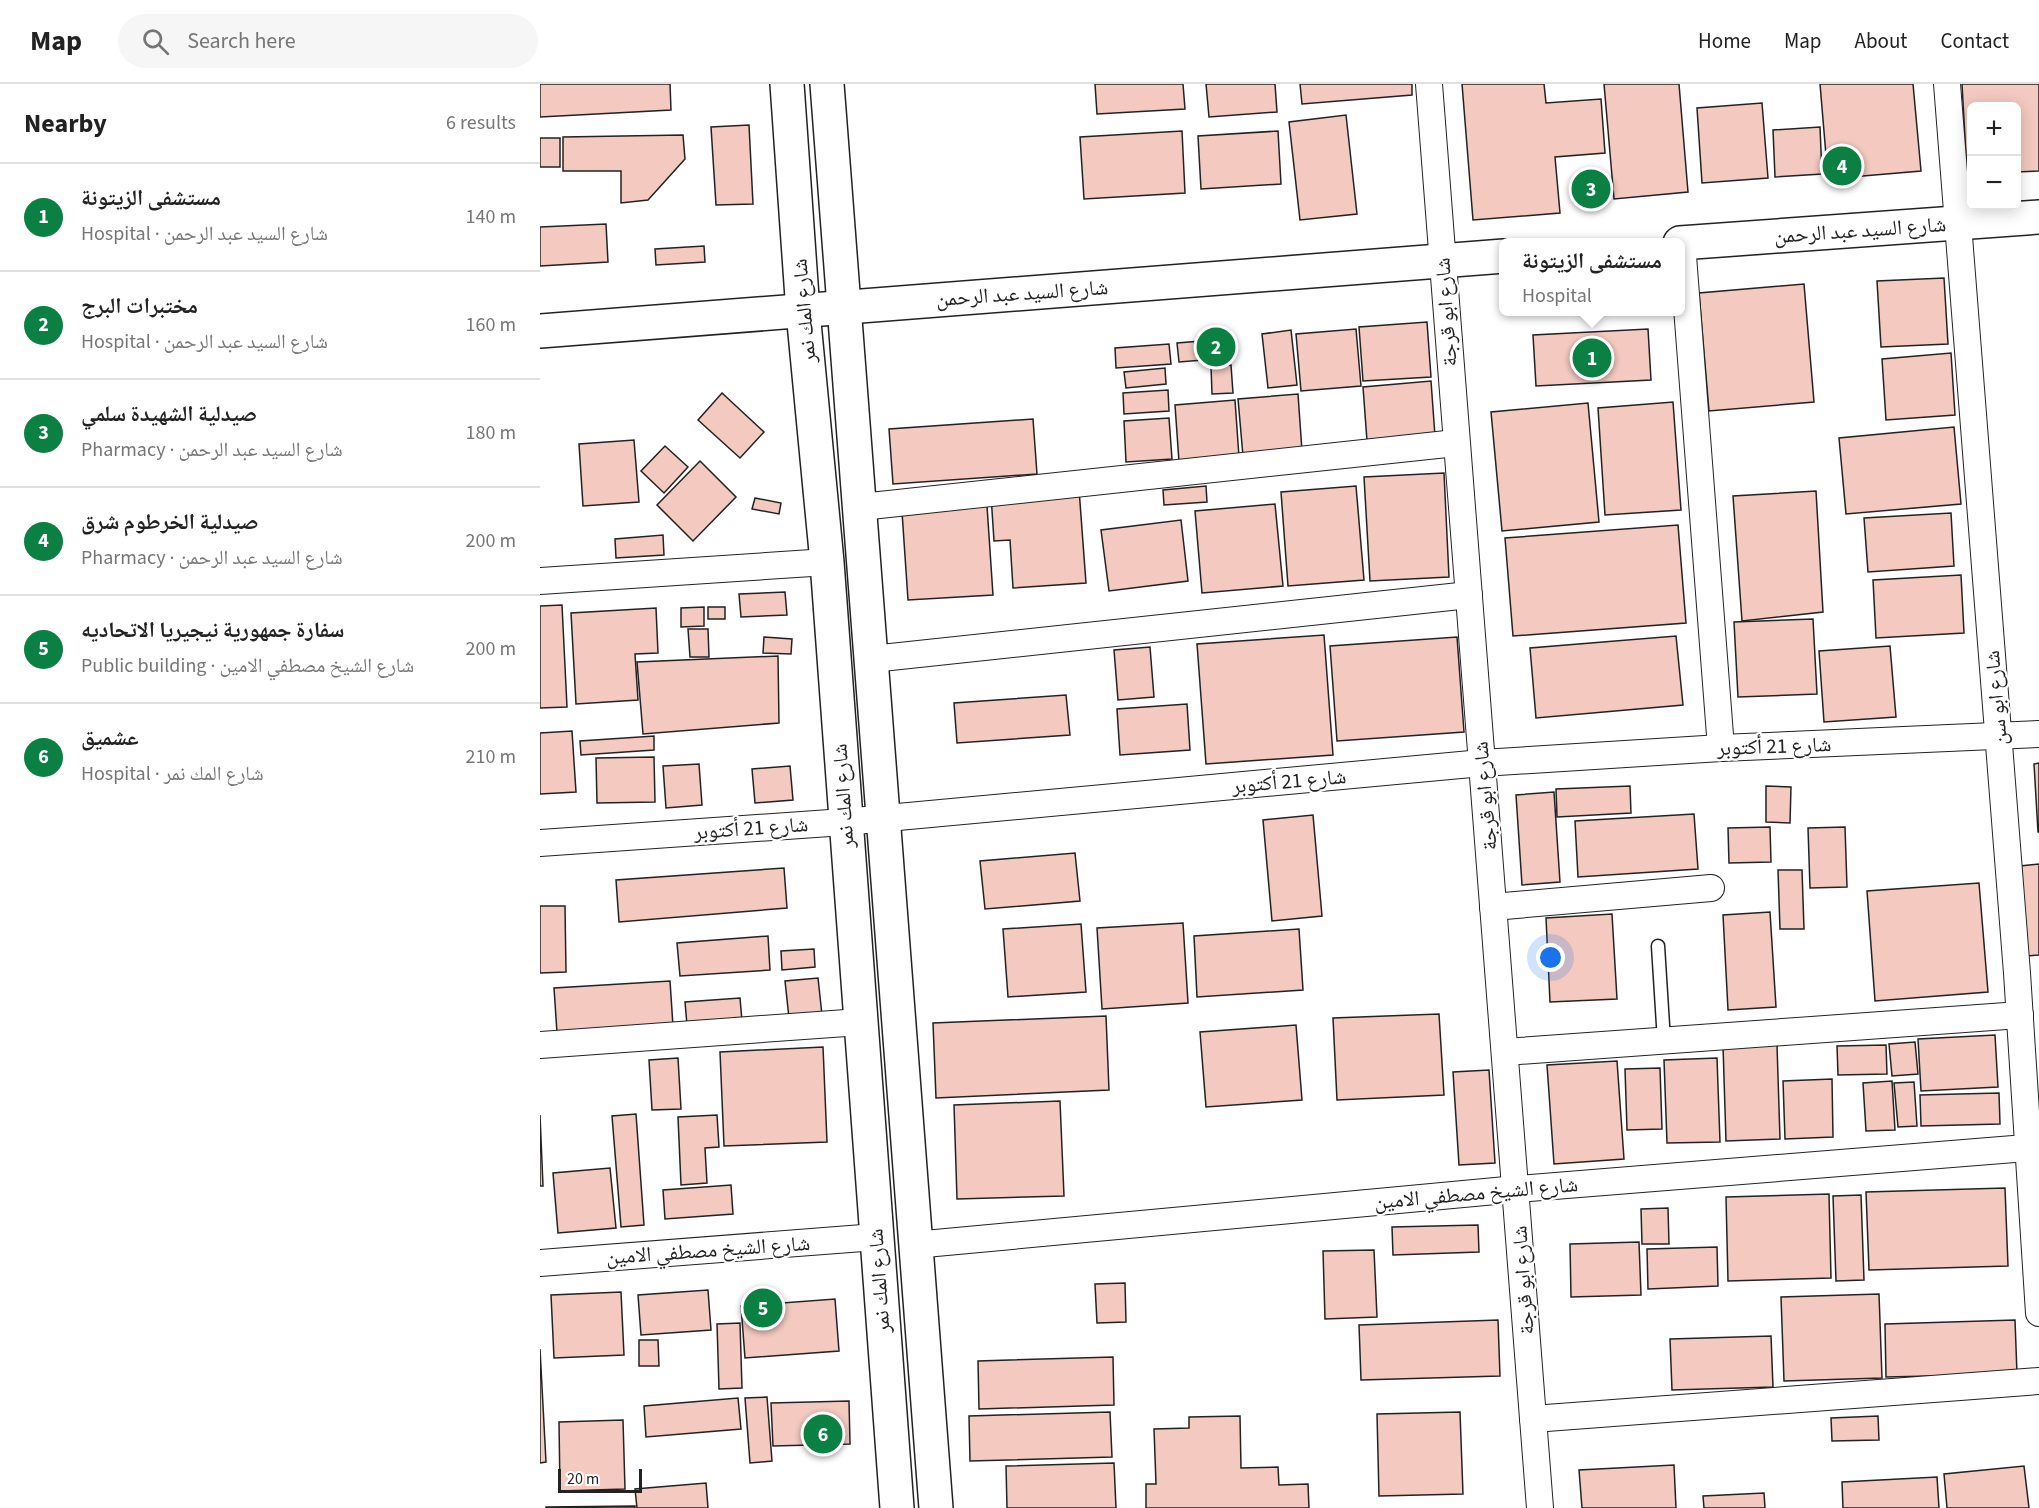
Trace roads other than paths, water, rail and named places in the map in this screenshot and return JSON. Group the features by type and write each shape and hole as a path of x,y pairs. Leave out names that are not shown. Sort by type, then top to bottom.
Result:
{"main road":[{"name":"شارع المك نمر","path":"787,84 803,312 827,562 844,822 897,1508"},
{"name":"شارع المك نمر","path":"827,84 861,507 914,1245 936,1508"},
{"name":"شارع السيد عبد الرحمن","path":"1685,243 2039,217"},
{"name":"شارع السيد عبد الرحمن","path":"540,331 1499,256"}],"street":[{"name":"شارع ابو قرجة","path":"1429,84 1540,1508"},
{"name":"شارع ابو سن","path":"1947,84 1999,738 2028,972 2020,1015 2034,1147 2039,1313"},
{"path":"1685,293 1721,747"},
{"path":"861,507 1456,443"},
{"path":"540,581 827,562"},
{"path":"872,659 1469,595"},
{"name":"شارع 21 أكتوبر","path":"540,843 844,822 1482,763 1721,747 1999,738 2039,734"},
{"path":"1493,908 1711,888"},
{"path":"1505,1052 2020,1015"},
{"path":"540,1046 860,1022"},
{"name":"شارع الشيخ مصطفي الامين","path":"914,1245 1516,1189 2034,1147"},
{"name":"شارع الشيخ مصطفي الامين","path":"540,1263 876,1237"},
{"path":"1533,1419 2039,1381"}],"lane":[{"path":"1658,946 1664,1041"}],"place":[{"name":"صيدلية الخرطوم شرق","path":"1842,166"},
{"name":"صيدلية الشهيدة سلمي","path":"1591,189"},
{"name":"مختبرات البرج","path":"1216,347"},
{"name":"مستشفى الزيتونة","path":"1592,358"},
{"name":"سفارة جمهورية نيجيريا الاتحاديه","path":"763,1308"},
{"name":"عشميق","path":"823,1434"}]}
